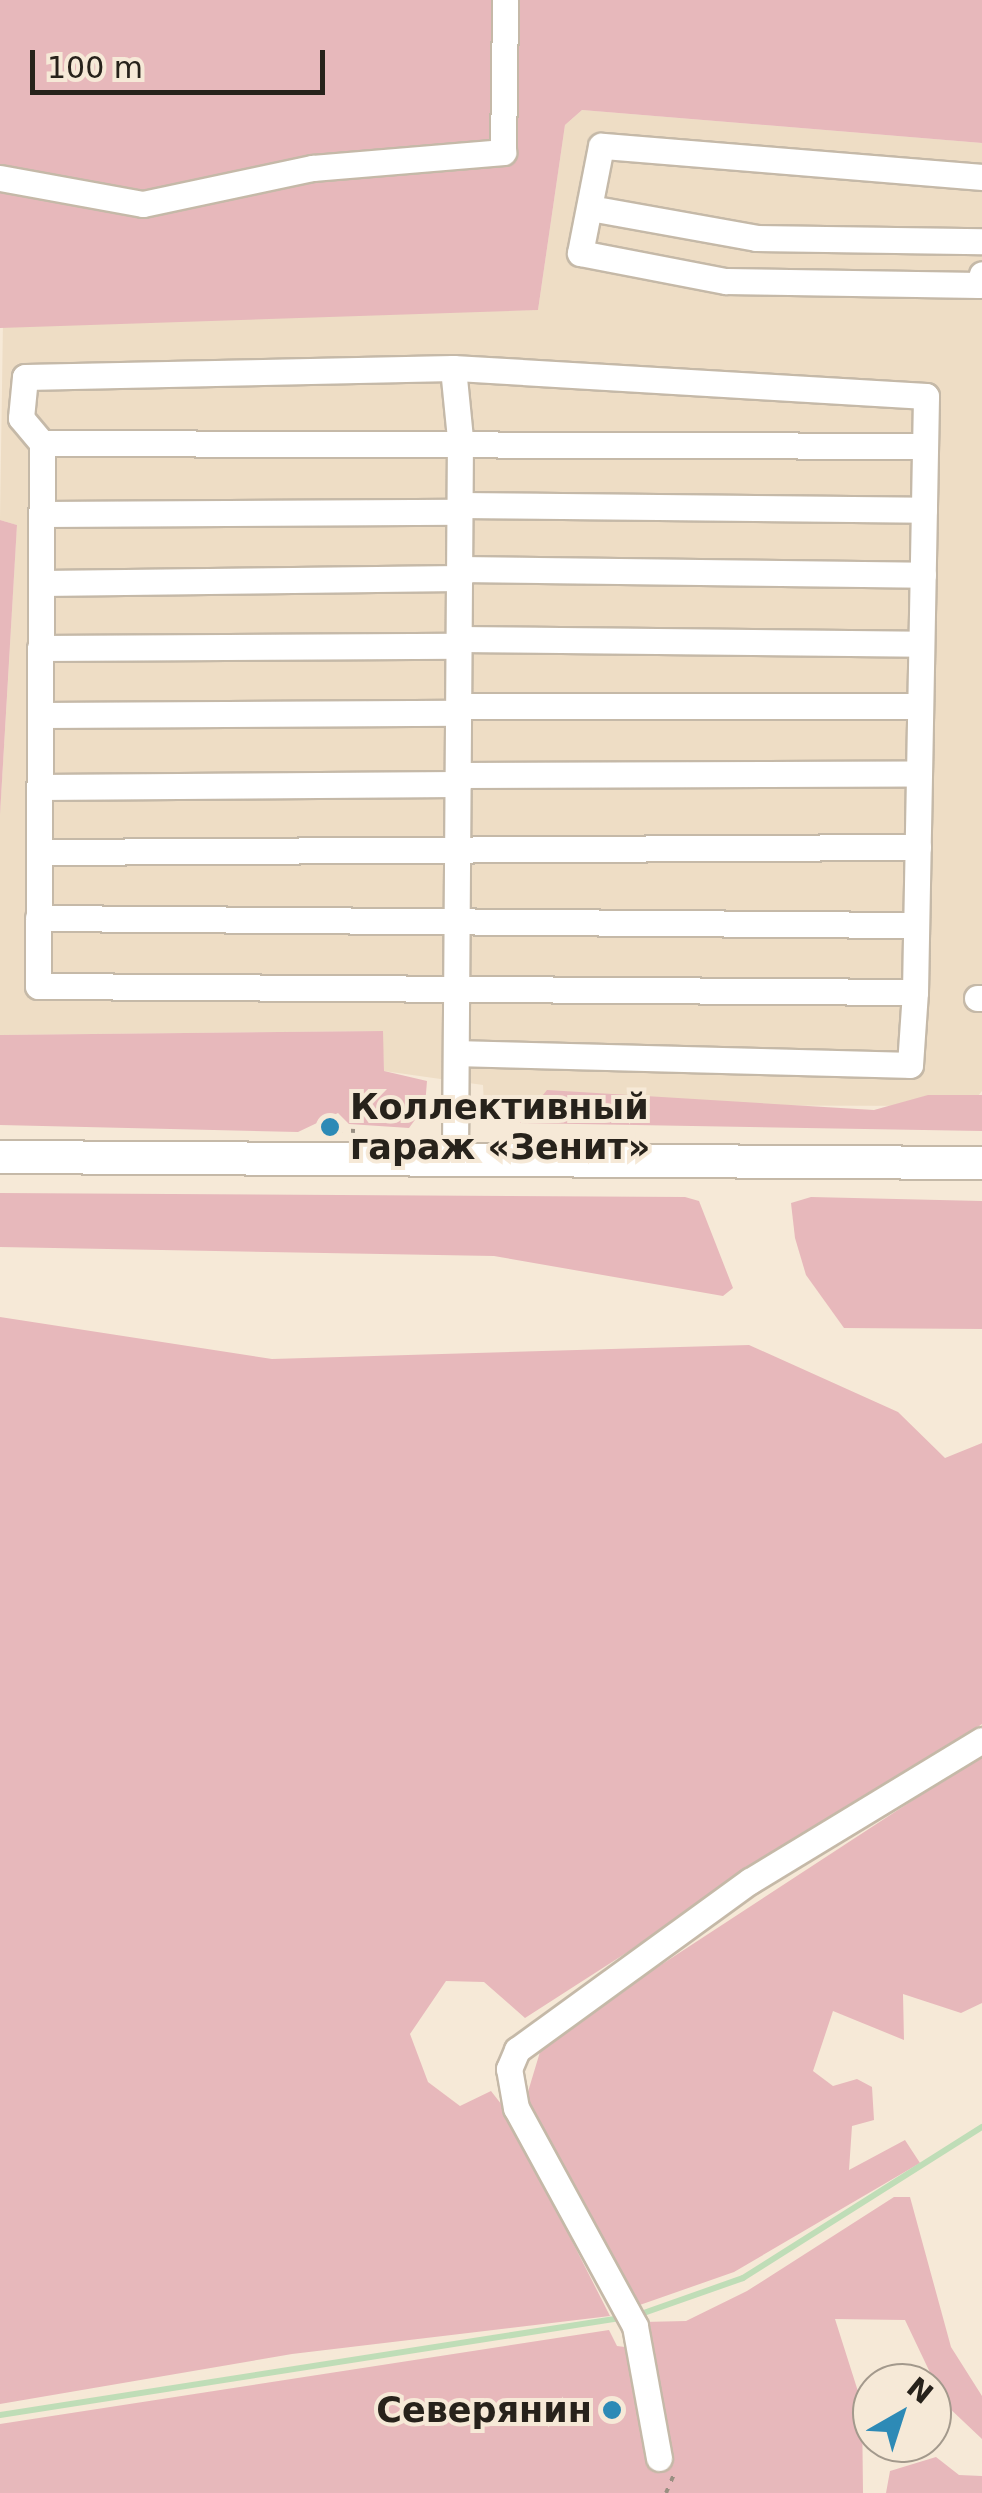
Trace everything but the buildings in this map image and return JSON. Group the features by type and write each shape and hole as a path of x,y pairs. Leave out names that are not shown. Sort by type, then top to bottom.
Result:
{"main road":[{"path":"0,1157 982,1163"}],"lane":[{"path":"0,178 143,204 313,168 503,152 505,0"},
{"path":"982,176 601,146 580,253 668,275 824,286 979,285 982,274"},
{"path":"590,208 756,238 982,241"},
{"path":"453,368 460,438 456,1160"},
{"path":"457,1053 910,1066 915,992 926,396 453,368 25,377 22,418 42,443 38,986 915,992"},
{"path":"42,443 460,438 925,446"},
{"path":"42,514 460,508 924,510"},
{"path":"41,582 460,574 922,574"},
{"path":"40,648 459,643 921,644"},
{"path":"40,716 920,706"},
{"path":"39,787 919,773"},
{"path":"39,852 918,846"},
{"path":"38,918 916,925"},
{"path":"659,2458 635,2326 516,2108 509,2069 516,2050 750,1881 982,1740"}],"shaded area":[{"path":"0,0 982,0 982,143 582,110 565,125 538,310 0,328"},
{"path":"582,110 982,143 982,1091 970,1106 484,1105 483,1085 384,1071 382,1031 0,1035 0,815 17,525 0,520 3,321 538,310 565,125"},
{"path":"0,520 17,525 0,815"},
{"path":"383,1031 384,1071 427,1081 425,1106 409,1128 349,1124 338,1113 298,1132 0,1125 0,1035"},
{"path":"547,1090 874,1110 928,1095 982,1095 982,1131 520,1123"},
{"path":"0,1193 685,1197 699,1201 733,1288 723,1296 494,1256 0,1247"},
{"path":"811,1197 982,1201 982,1329 844,1328 806,1275 795,1238 791,1203"},
{"path":"0,1317 272,1359 749,1345 898,1412 945,1458 982,1443 982,1724 525,2018 484,1982 446,1981 410,2034 428,2082 460,2106 491,2091 505,2109 610,2316 292,2354 0,2404"},
{"path":"982,1755 982,2003 961,2013 903,1994 904,2040 833,2011 813,2071 833,2086 857,2079 872,2087 874,2120 852,2126 849,2170 905,2140 920,2163 734,2272 634,2307 524,2105 543,2042"},
{"path":"894,2197 910,2197 951,2347 982,2396 982,2439 952,2411 952,2363 925,2363 905,2320 835,2319 852,2373 852,2463 863,2463 863,2493 0,2493 0,2424 609,2330 617,2346 648,2350 643,2322 686,2321 747,2291"},
{"path":"916,2463 944,2463 959,2475 982,2476 982,2493 886,2493 890,2471"}],"waterway":[{"path":"638,2315 743,2278 982,2127"},
{"path":"0,2415 621,2318"}],"place":[{"name":"Коллективный гараж «Зенит»","path":"330,1127"},
{"name":"Северянин","path":"612,2410"}]}
